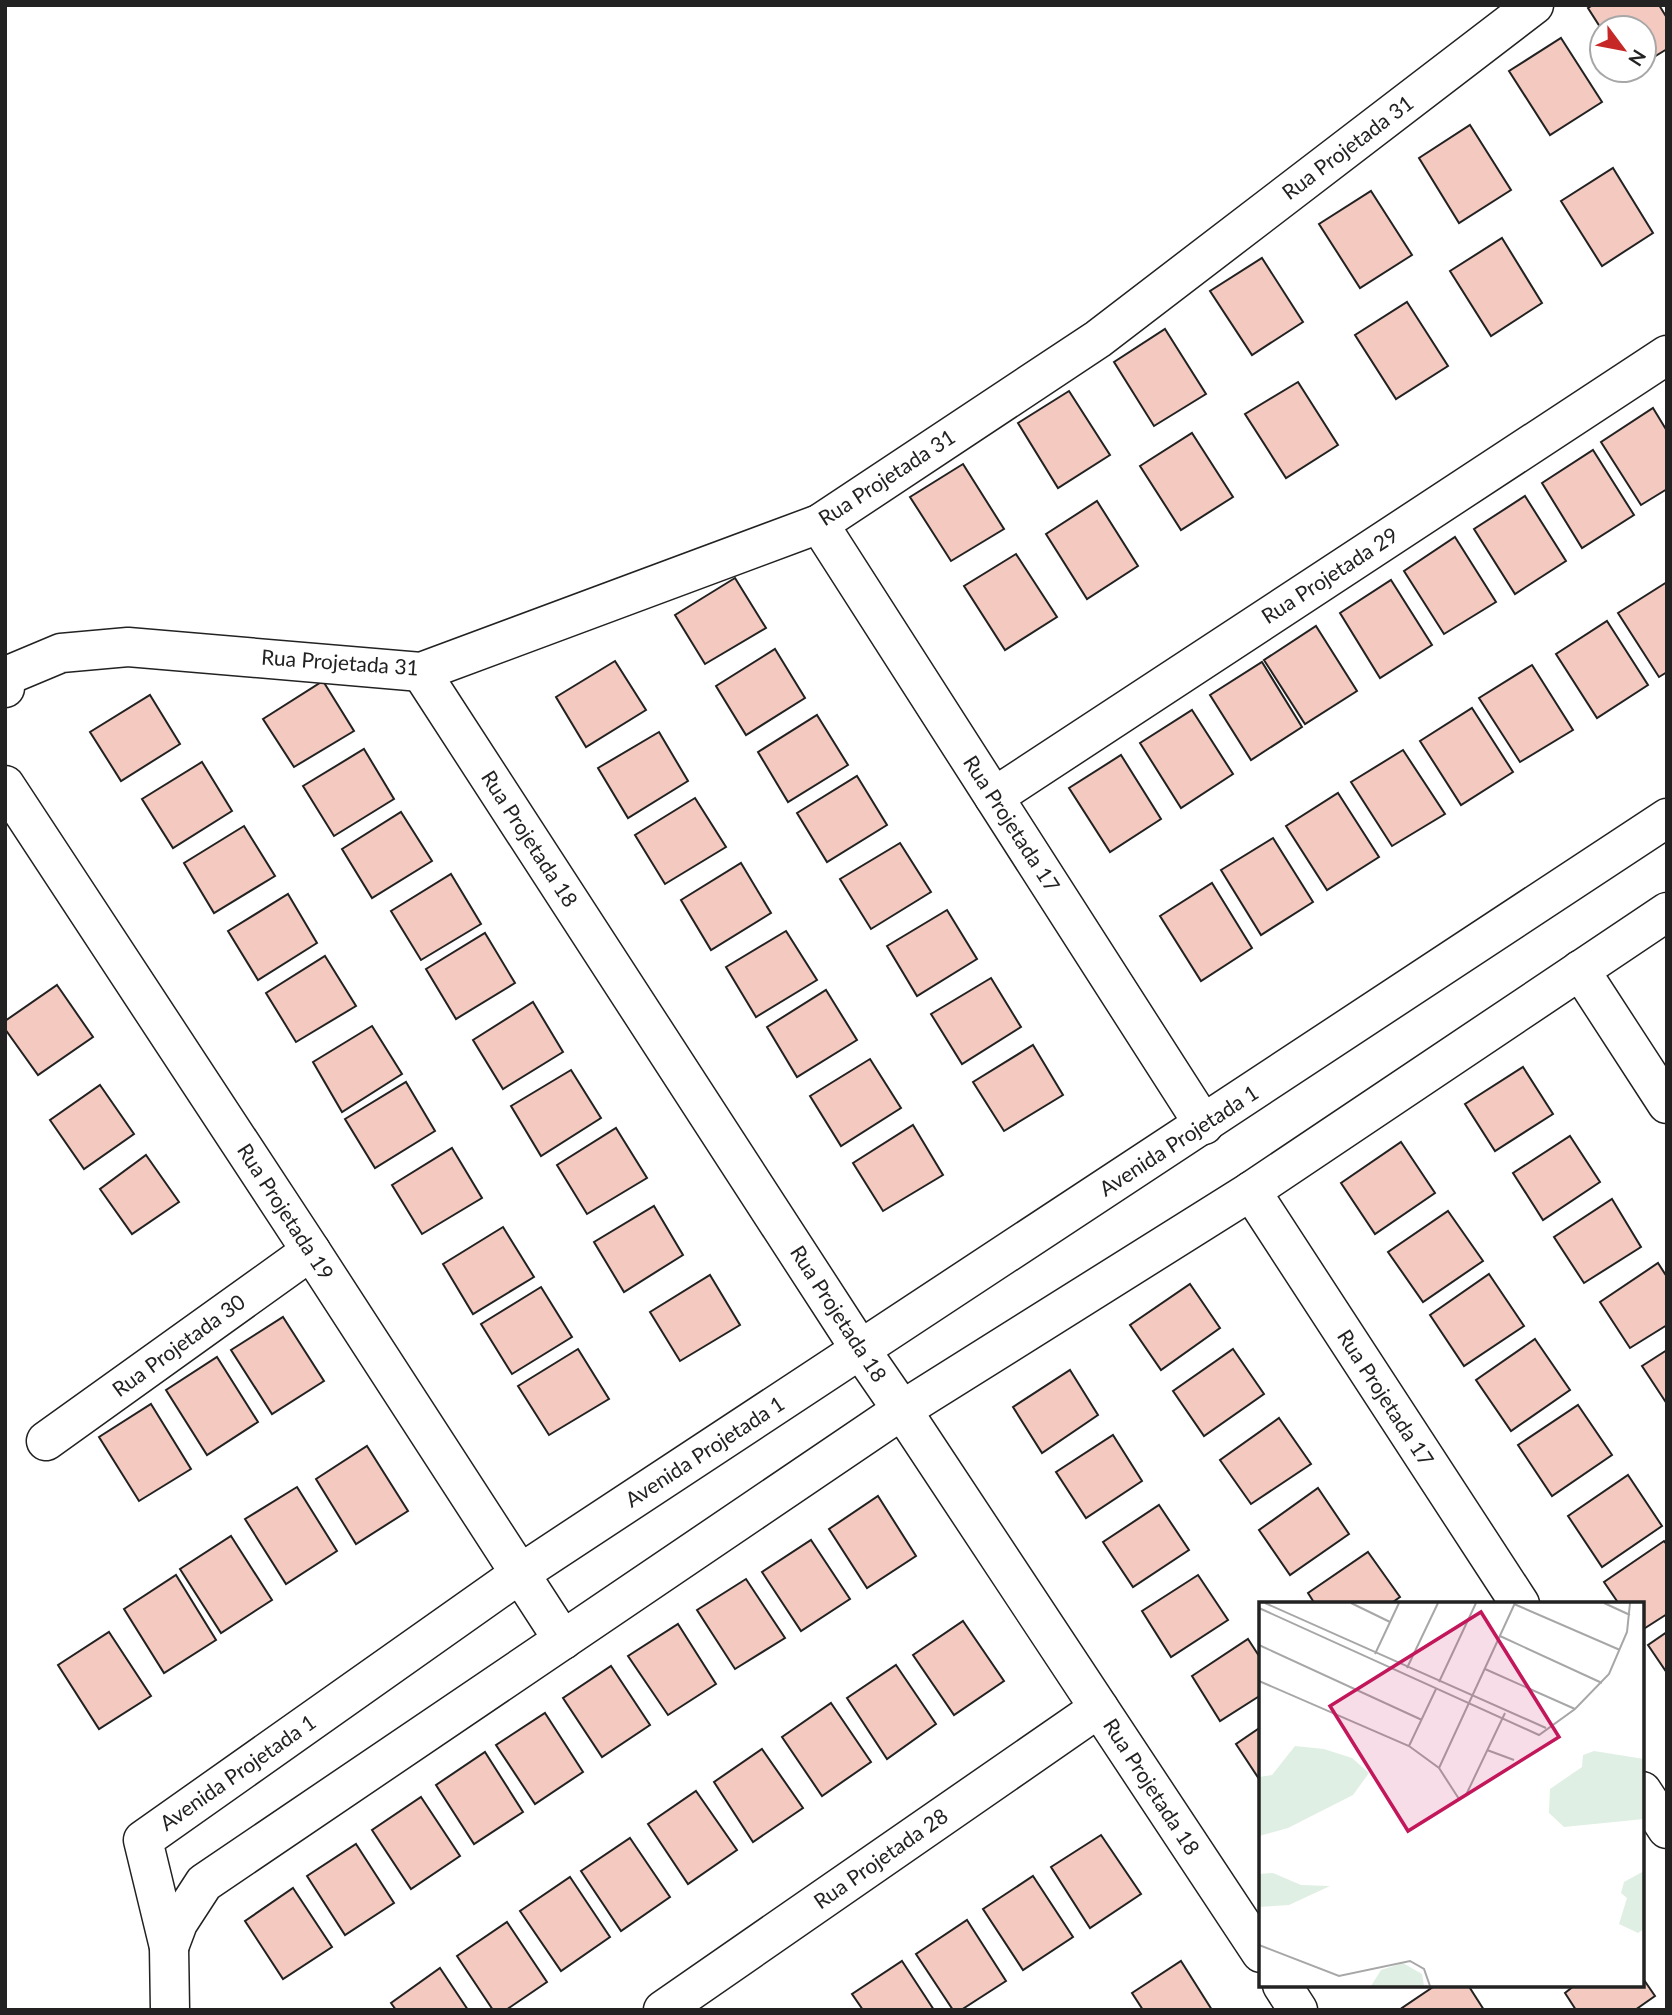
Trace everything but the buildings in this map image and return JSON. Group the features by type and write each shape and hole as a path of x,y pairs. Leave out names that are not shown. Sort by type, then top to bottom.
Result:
{"street":[{"name":"Rua Projetada 31","path":"6,682 61,653 128,647 421,672 819,524 1098,339 1534,5"},
{"name":"Rua Projetada 29","path":"994,797 1667,355"},
{"name":"Rua Projetada 17","path":"819,524 1204,1125"},
{"name":"Rua Projetada 18","path":"421,672 860,1349 1259,1950"},
{"name":"Rua Projetada 19","path":"5,785 563,1640"},
{"name":"Avenida Projetada 1","path":"169,1947 143,1840 521,1573 1667,818"},
{"path":"170,2010 169,1947 178,1923 204,1883 902,1410 1251,1191 1667,912"},
{"path":"1580,970 1667,1104"},
{"name":"Rua Projetada 17","path":"1251,1191 1519,1602"},
{"name":"Rua Projetada 30","path":"46,1441 311,1251"},
{"name":"Rua Projetada 28","path":"663,2010 1099,1708"},
{"path":"1644,1794 1667,1829"},
{"path":"1283,1987 1298,2010"}]}
